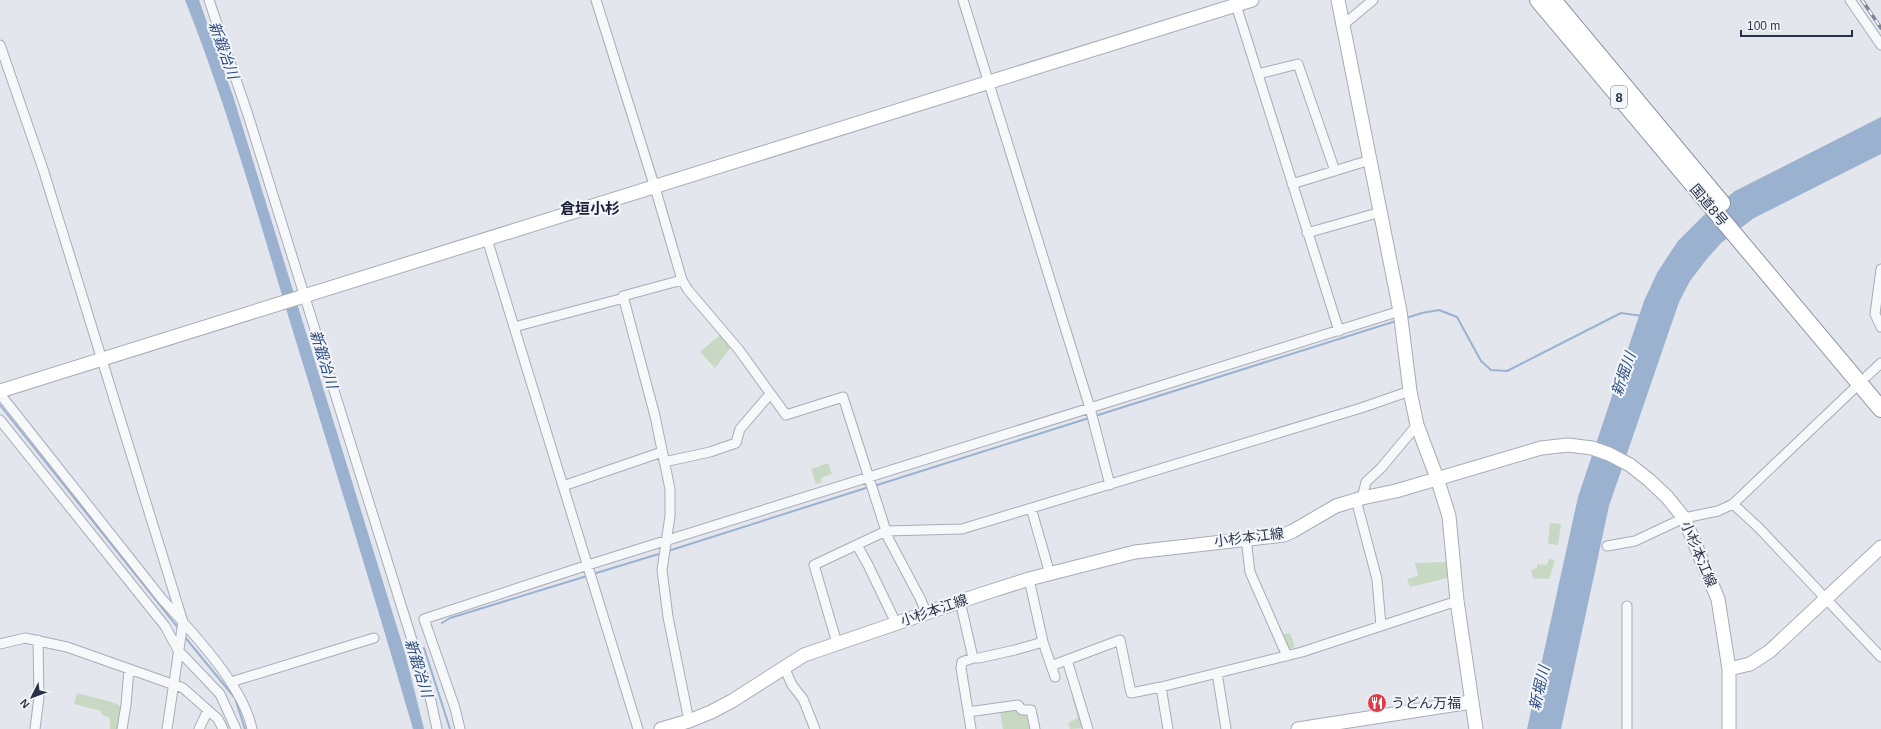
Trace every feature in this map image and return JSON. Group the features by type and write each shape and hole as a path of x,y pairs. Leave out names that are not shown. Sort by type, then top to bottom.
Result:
{"highway":[{"name":"国道8号","path":"1538,0 1704,190 1864,379 1881,409"},
{"name":"国道8号","path":"1553,0 1704,190"},
{"name":"国道8号","path":"1864,379 1881,392"}],"street":[{"path":"209,0 248,116 302,297 430,701 437,729"},
{"path":"596,0 655,186 682,280 688,290 739,350 786,415 843,398 886,531 926,612"},
{"path":"963,0 1090,408 1110,485"},
{"path":"0,390 1252,0"},
{"path":"1338,0 1400,311 1410,391 1417,425 1437,478 1449,516 1457,601 1476,729"},
{"path":"1343,25 1373,0"},
{"path":"1850,0 1881,45"},
{"path":"1236,5 1339,331"},
{"path":"0,45 43,169 183,622 167,729"},
{"path":"1258,74 1298,64 1335,171"},
{"path":"1292,184 1370,160"},
{"path":"1307,233 1381,212"},
{"path":"487,239 638,729"},
{"path":"1881,269 1874,314 1881,327"},
{"path":"514,327 624,298 682,280"},
{"path":"624,298 655,416 670,490 670,516 662,570 668,617 689,721"},
{"path":"460,729 455,708 424,619 588,565 1400,311"},
{"path":"1607,546 1635,541 1684,518 1718,511 1733,504 1881,363"},
{"path":"837,643 814,566 886,531 962,529 1361,408 1410,391"},
{"path":"0,394 162,599 183,622 231,682 245,707 252,729"},
{"path":"664,462 710,452 736,443 740,429 770,394"},
{"path":"0,420 165,626 178,650 220,694 236,729"},
{"path":"1381,626 1378,579 1359,499 1366,482 1381,468 1417,425"},
{"name":"小杉本江線","path":"661,729 689,721 732,700 804,655 926,612 1029,579 1134,552 1276,536 1293,531 1336,506 1359,499 1396,491 1541,448 1568,446 1592,448 1626,462 1667,497 1684,518 1718,599 1729,669 1729,729"},
{"path":"563,486 662,452"},
{"path":"1733,504 1759,528 1881,657"},
{"path":"1031,508 1050,574"},
{"path":"1246,539 1250,572 1287,656"},
{"path":"857,545 896,623"},
{"path":"1729,669 1750,664 1770,651 1881,547"},
{"path":"1029,579 1043,642 1055,677"},
{"path":"960,601 973,658"},
{"path":"1051,666 1120,640 1131,693 1287,656 1457,601"},
{"path":"1627,606 1627,729"},
{"path":"0,644 25,638 38,640 67,647 173,686 183,688 218,720 223,729"},
{"path":"231,682 374,638"},
{"path":"35,729 39,696 38,640"},
{"path":"971,729 960,668 962,662 973,658 1015,650 1043,642"},
{"path":"1067,660 1088,729"},
{"path":"784,667 792,685 803,699 815,729"},
{"path":"122,729 129,670"},
{"path":"1218,673 1226,729"},
{"path":"1160,687 1168,729"},
{"path":"1298,729 1336,726 1471,702"},
{"path":"968,712 1018,705 1022,710 1031,710 1035,729"},
{"path":"199,729 208,710"}],"green space":[{"path":"721,334 732,346 715,368 700,352"},
{"path":"828,463 832,474 821,478 822,482 816,484 811,469"},
{"path":"1550,523 1561,524 1558,545 1548,544"},
{"path":"1549,559 1555,560 1549,579 1533,578 1531,570 1537,568 1537,564 1547,565"},
{"path":"1448,562 1448,578 1410,587 1407,579 1418,576 1415,563"},
{"path":"1290,633 1295,647 1285,650 1279,635"},
{"path":"77,693 115,703 121,707 118,729 110,729 110,718 102,715 101,711 74,704"},
{"path":"1072,697 1076,697 1085,728 1070,729 1068,723 1078,718"},
{"path":"1017,707 1028,712 1032,729 1003,729 1000,712"}],"water":[{"path":"185,0 199,0 233,96 405,653 424,729 413,729 241,161 215,80"},
{"name":"新堀川","path":"1881,117 1881,154 1754,218 1721,243 1690,281 1679,302 1609,506 1561,729 1527,729 1578,497 1644,301 1657,273 1678,241 1703,216 1735,191"}],"waterway":[{"path":"1406,318 1439,310 1457,317 1481,361 1491,370 1507,371 1621,313 1642,316"},
{"path":"1095,416 1396,321"},
{"path":"0,405 179,629"},
{"path":"874,486 1089,418"},
{"path":"668,551 869,487"},
{"path":"593,574 662,553"},
{"path":"442,623 450,618 587,576"},
{"path":"184,636 235,698 245,729"},
{"name":"新鍛冶川","path":"424,648 450,729"}],"railway":[{"path":"1862,0 1881,28"}],"place":[{"name":"うどん万福","path":"1377,703"}],"district":[{"name":"倉垣小杉","path":"590,208"}]}
